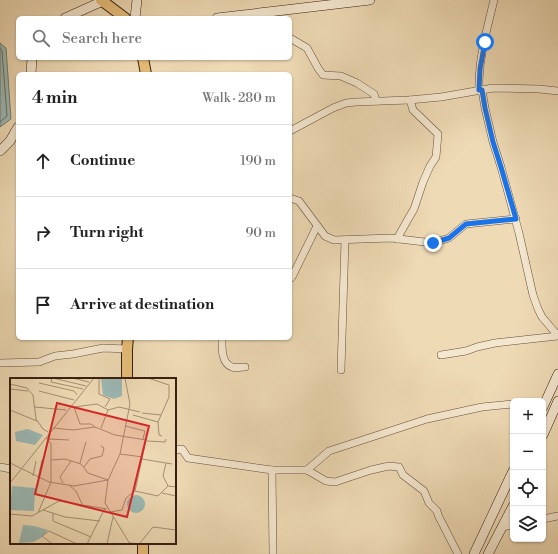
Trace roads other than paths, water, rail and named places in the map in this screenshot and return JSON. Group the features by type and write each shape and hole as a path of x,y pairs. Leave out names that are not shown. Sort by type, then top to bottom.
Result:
{"main road":[{"path":"135,16 137,0"},
{"path":"254,16 273,15 370,0"},
{"path":"69,16 102,1 122,16"},
{"path":"31,72 32,60"},
{"path":"143,60 146,72"},
{"path":"0,151 10,141 16,130"},
{"path":"128,340 126,349 128,378"},
{"path":"546,400 558,374"},
{"path":"543,434 558,401"},
{"path":"474,554 510,477"},
{"path":"488,554 510,511"}],"street":[{"path":"494,0 480,69 481,90 493,142 516,219 538,309 558,335"},
{"path":"292,39 307,48 323,75 341,76 357,83 374,94 376,101"},
{"path":"292,130 333,108 356,102 441,97 493,88 558,91"},
{"path":"397,239 414,209 423,182 436,157 438,134 413,110 410,100"},
{"path":"292,199 299,201 325,236 334,240 397,239 433,243 449,238 466,224 516,219"},
{"path":"292,277 317,226"},
{"path":"341,370 345,240"},
{"path":"441,355 514,340 558,335"},
{"path":"222,340 224,360 233,368 246,367"},
{"path":"0,363 39,362 55,356 102,348 126,349"},
{"path":"307,470 329,451 427,419 482,407 510,404"},
{"path":"176,450 182,449 188,458 272,470 307,470 326,481 335,482 371,470 389,466 399,467 403,475 424,491 429,503 437,511 458,554"},
{"path":"0,467 10,469"},
{"path":"272,470 273,554"},
{"path":"546,518 558,516"},
{"path":"502,526 510,525"}],"water":[{"path":"0,43 6,48 11,119 0,127"}]}
